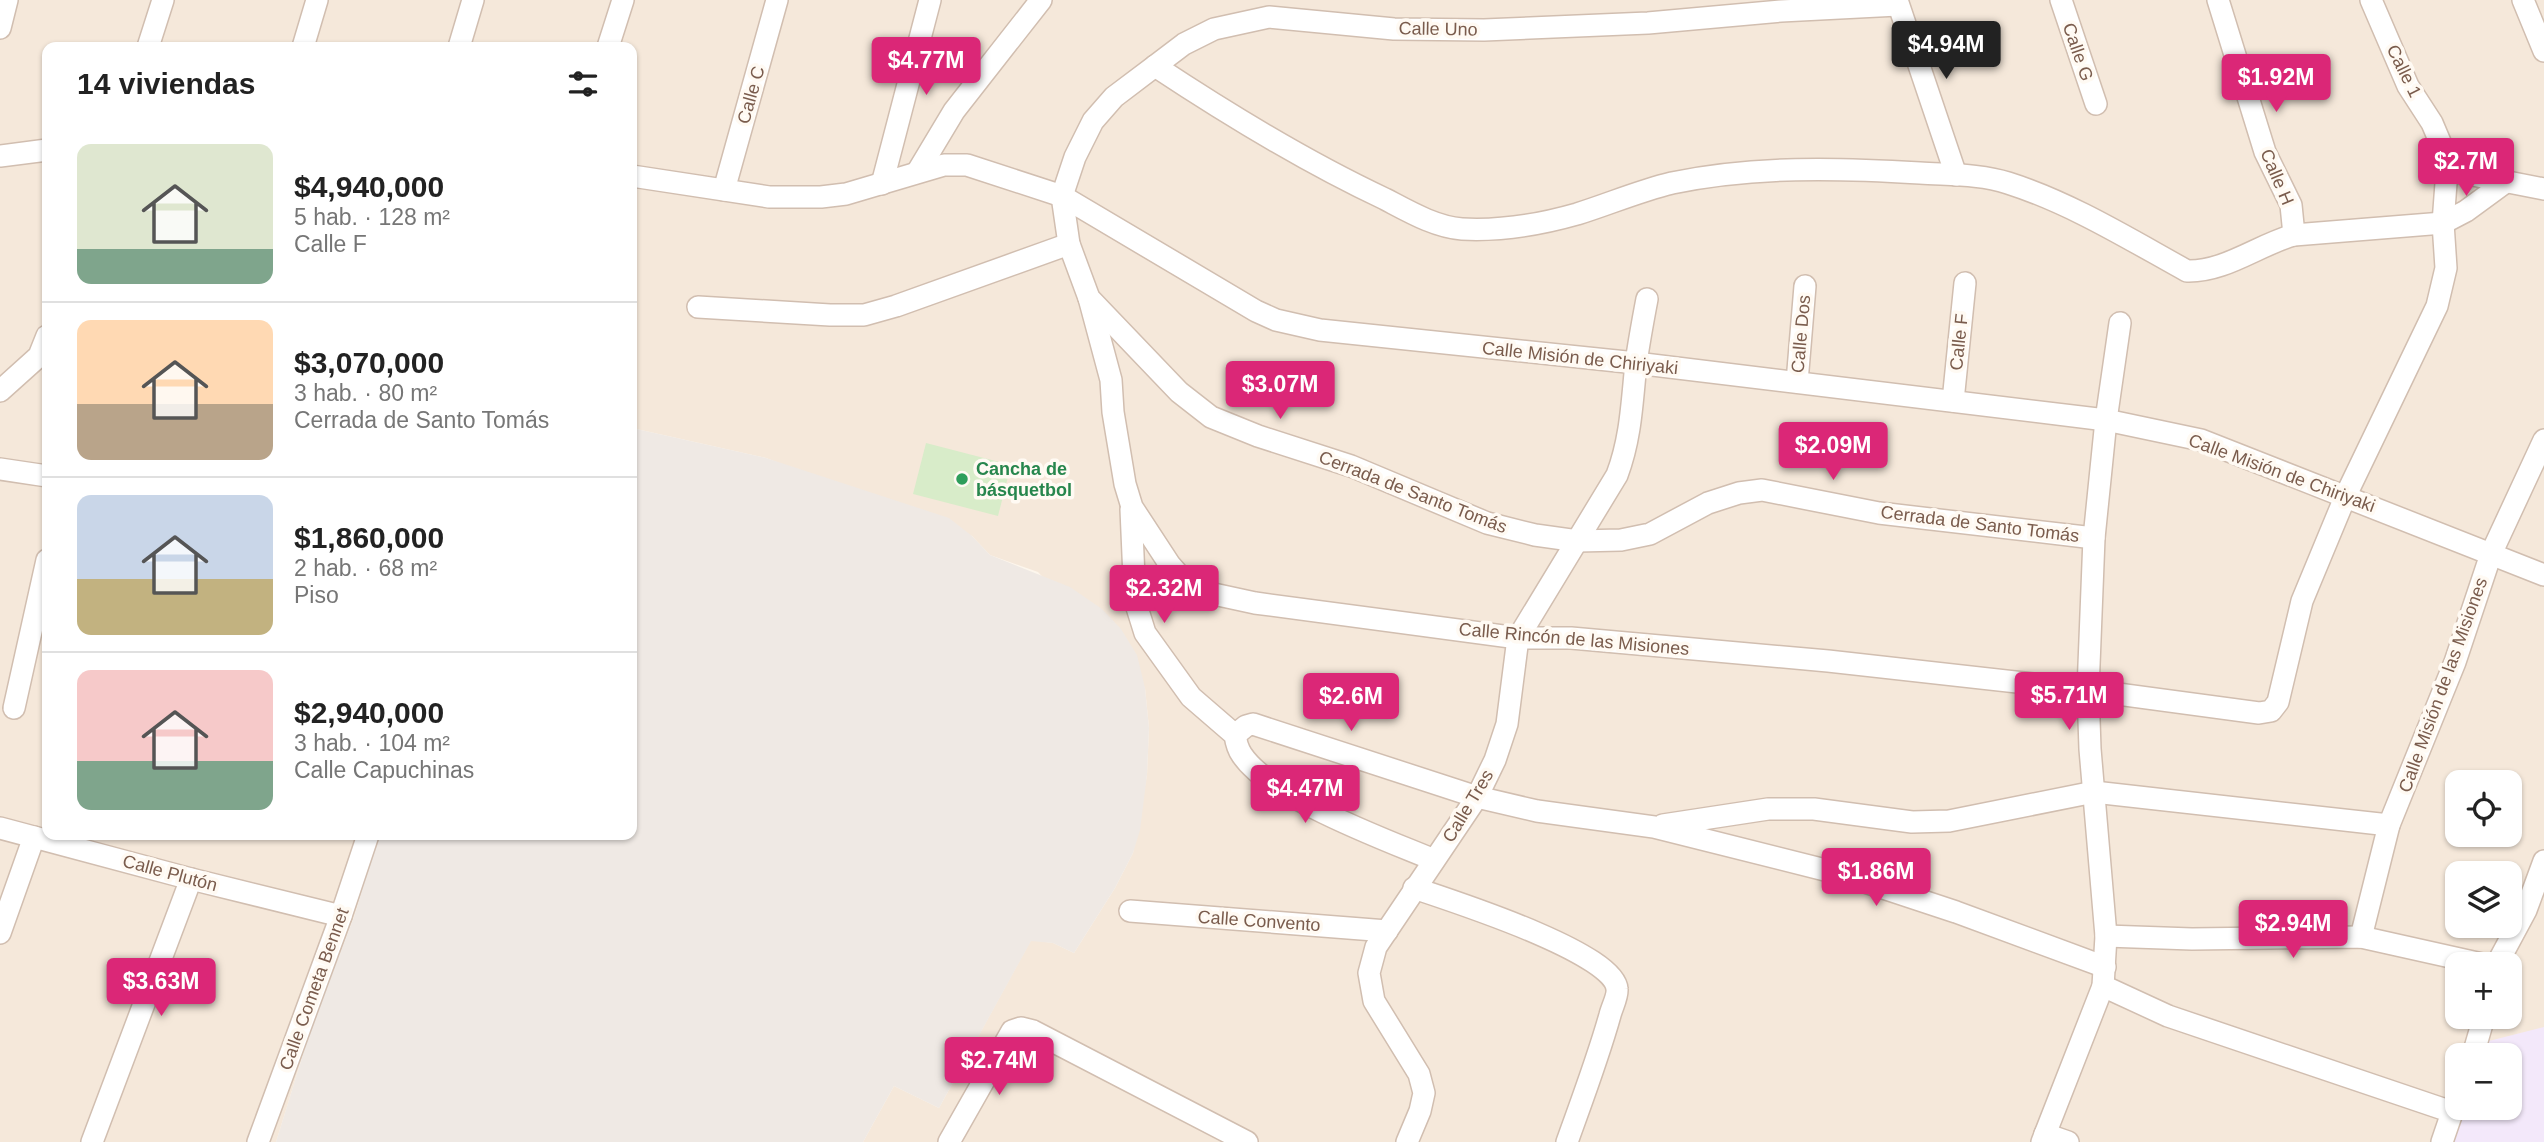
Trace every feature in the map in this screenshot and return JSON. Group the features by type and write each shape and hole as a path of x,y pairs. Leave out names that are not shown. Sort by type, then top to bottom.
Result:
{"street":[{"path":"0,28 7,0"},
{"path":"150,42 163,0"},
{"path":"304,42 317,0"},
{"path":"460,42 473,0"},
{"path":"610,42 623,0"},
{"name":"Calle C","path":"724,190 777,0"},
{"path":"881,184 930,0"},
{"path":"918,171 954,111 1041,0"},
{"name":"Calle G","path":"2060,0 2096,104"},
{"name":"Calle H","path":"2218,0 2265,152 2291,205 2294,235"},
{"name":"Calle 1","path":"2271,711 2278,702 2302,601 2346,495 2437,306 2446,268 2443,223 2447,170 2443,149 2432,123 2408,86 2371,0"},
{"path":"2523,0 2544,51"},
{"path":"1898,2 1956,175"},
{"name":"Calle Uno","path":"1062,196 1075,157 1093,121 1114,97 1184,44 1214,29 1269,17 1394,29 1484,30 1648,23 1898,2"},
{"path":"1155,66 1279,144 1337,175 1415,214 1462,229 1560,218 1636,192 1720,174 1857,169 1956,175 2006,182 2071,209 2187,271 2201,272 2273,241 2294,235 2443,223 2466,211 2507,181"},
{"path":"0,156 42,151"},
{"name":"Calle Misión de Chiriyaki","path":"637,177 769,197 821,197 846,194 944,165 967,165 1062,196 1256,311 1276,320 1320,330 1636,363 2106,420 2201,440 2544,575"},
{"path":"2447,170 2544,189"},
{"name":"Cerrada de Santo Tomás","path":"1062,196 1069,244 1089,298 1179,393 1211,417 1351,467 1487,523 1535,535 1578,541 1622,540 1650,534 1708,503 1762,490 1879,513 2094,538"},
{"path":"698,307 864,315 1069,244"},
{"name":"Calle F","path":"1953,401 1965,283"},
{"name":"Calle Dos","path":"1797,382 1805,286"},
{"name":"Calle Rincón de las Misiones","path":"1089,298 1111,380 1115,424 1130,500 1151,539 1170,565 1184,581 1209,593 1255,603 1517,638 1571,638 1665,646 2088,690 2259,713 2271,711"},
{"name":"Calle Tres","path":"1407,1142 1420,1111 1424,1093 1419,1074 1374,1001 1369,973 1376,947 1478,797 1495,760 1507,724 1517,638 1617,475 1632,423 1636,363 1647,299"},
{"path":"2068,1142 2043,1138 2104,977 2106,936 2088,690 2094,538 2106,420 2120,323"},
{"path":"0,391 39,356 42,348"},
{"name":"Calle Misión de las Misiones","path":"2361,937 2389,825 2455,662 2491,554 2544,440"},
{"path":"0,469 42,475"},
{"path":"1130,500 1135,601 1144,633 1191,697 1236,735 1237,747 1242,757 1267,779 1355,826 1434,860"},
{"path":"14,708 42,582"},
{"path":"1236,735 1246,726 1254,724 1478,797 1537,811 1654,827 1841,874 1956,912 2104,977 2168,1016 2445,1102"},
{"path":"1654,827 1768,809 1814,809 1912,822 1949,821 2094,792 2389,825"},
{"name":"Calle Plutón","path":"0,828 42,839"},
{"path":"0,933 34,837"},
{"name":"Calle Plutón","path":"45,840 341,916"},
{"name":"Calle Cometa Bennet","path":"258,1142 366,840"},
{"path":"2503,952 2526,910 2544,861"},
{"path":"92,1142 191,879"},
{"path":"1414,888 1533,930 1601,967 1613,977 1617,989 1601,1048 1567,1142"},
{"name":"Calle Convento","path":"1130,911 1387,931"},
{"path":"2106,936 2192,939 2361,937 2445,956"},
{"path":"949,1142 1012,1031 1020,1028 1033,1031 1247,1142"},
{"path":"2442,1142 2450,1120"}],"shaded area":[{"path":"0,0 2544,0 2544,1142 863,1142 894,1086 939,1108 1031,940 1053,943 1074,953 1115,888 1133,853 1147,775 1149,728 1145,688 1038,572 990,555 972,536 766,458 637,429 637,42 42,42 42,840 377,840 354,917 310,1032 276,1142 0,1142"},
{"path":"637,429 766,458 949,518 990,555 1070,587 1102,609 1121,629 1137,655 1145,688 1149,728 1147,775 1140,830 1133,853 1115,888 1074,953 1053,943 1031,941 939,1108 894,1086 863,1142 276,1142 310,1032 354,917 377,840 637,840"},
{"path":"2544,1027 2544,1142 2448,1142 2454,1120 2522,1120 2522,1043 2481,1043"}],"green space":[{"name":"Cancha de básquetbol","path":"926,443 1011,465 998,516 913,494"}],"place":[{"name":"Cancha de básquetbol","path":"962,479"}]}
